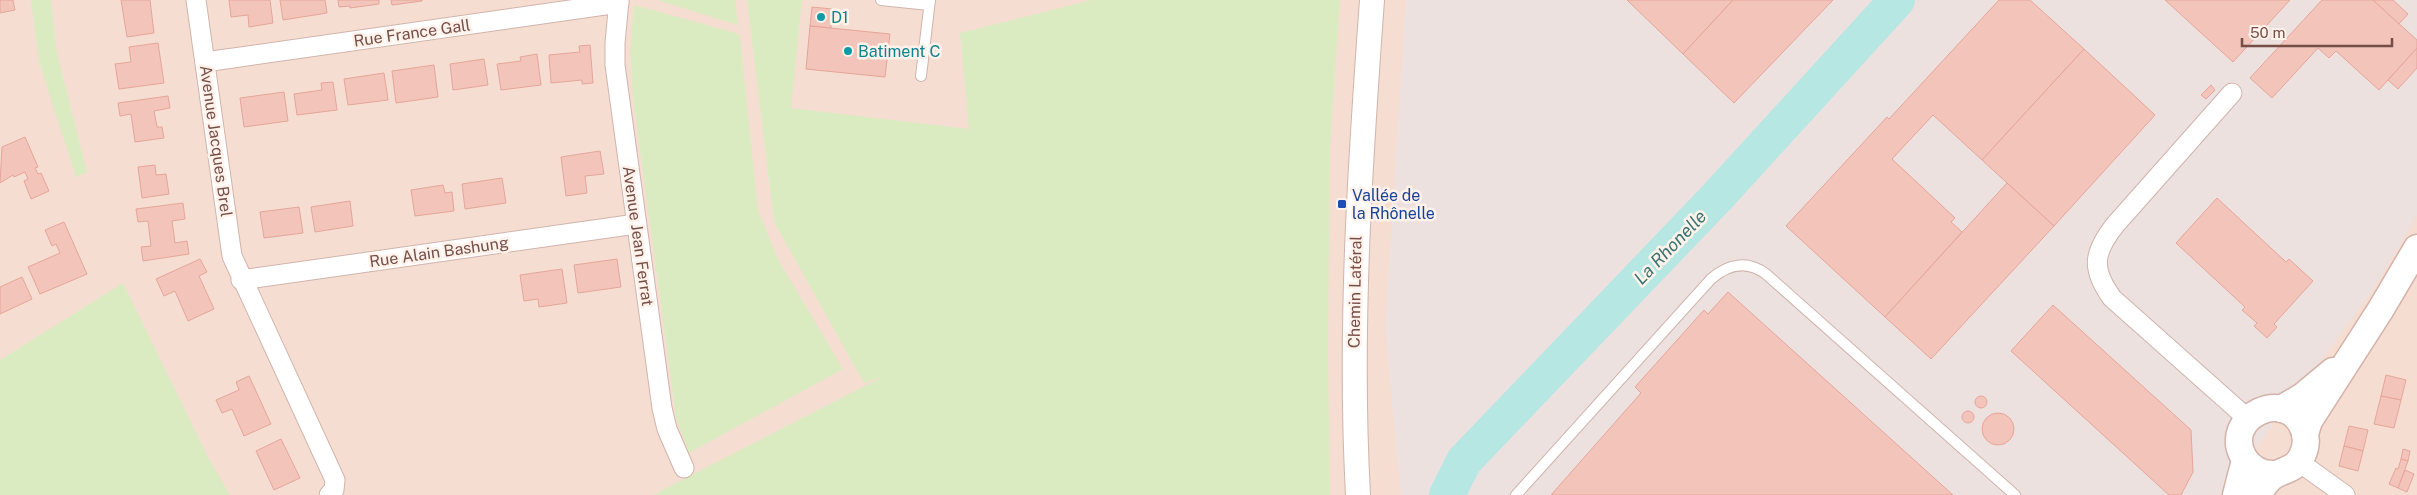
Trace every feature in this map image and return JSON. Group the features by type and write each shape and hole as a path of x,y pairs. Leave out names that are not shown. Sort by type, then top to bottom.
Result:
{"main road":[{"path":"2305,434 2296,418 2281,409 2263,409 2248,419 2241,430 2239,441 2245,460 2258,472 2276,474 2289,471 2299,462 2305,449 2305,434 2309,421 2348,357 2376,317 2417,248"},
{"path":"2281,409 2313,389 2348,357"},
{"path":"2236,495 2245,460"},
{"path":"2258,495 2276,474"}],"street":[{"name":"Avenue Jacques Brel","path":"196,0 232,256 241,280 335,480 334,490 329,495"},
{"name":"Chemin Latéral","path":"1358,495 1354,418 1355,275 1357,207 1372,0"},
{"name":"Rue France Gall","path":"205,62 619,2"},
{"name":"Avenue Jean Ferrat","path":"619,2 614,43 615,65 636,224 662,408 667,429 684,468"},
{"path":"2232,93 2115,225 2101,245 2096,261 2100,280 2112,298 2248,419"},
{"name":"Rue Alain Bashung","path":"241,280 636,224"},
{"path":"2299,462 2345,495"}],"lane":[{"path":"881,0 929,2 921,76"},
{"path":"1516,495 1711,280 1730,267 1745,265 1766,274 2015,495"}],"shaded area":[{"path":"0,0 2417,0 2417,495 0,495"},
{"path":"1406,0 2417,0 2417,216 2371,293 2221,495 1401,495 1385,328"}],"green space":[{"path":"31,0 51,0 57,53 87,172 76,177 39,62"},
{"path":"735,0 738,25 660,1"},
{"path":"747,0 802,0 791,108 969,129 960,33 1091,0 1340,0 1330,146 1328,352 1330,495 653,495 882,377 864,383 774,222"},
{"path":"634,5 736,33 740,36 758,211 779,261 843,369 689,453 676,417 633,98 630,52"},
{"path":"123,283 209,459 230,495 0,495 0,360"}],"building":[{"path":"0,0 13,0 15,10 0,13"},
{"path":"121,0 150,0 154,33 127,37"},
{"path":"229,0 270,0 273,23 249,27 248,15 231,17"},
{"path":"280,0 325,0 327,13 283,20"},
{"path":"338,0 379,0 379,4 350,8 350,6 339,7"},
{"path":"391,0 422,0 422,1 392,5"},
{"path":"1627,0 1733,0 1683,54"},
{"path":"1733,0 1833,0 1734,103 1683,54"},
{"path":"1999,0 2030,0 2084,49 1982,160 1933,115 1892,159 1955,218 1951,222 1962,232 1885,317 1786,226 1887,117 1889,119"},
{"path":"2165,0 2290,0 2233,62"},
{"path":"2322,0 2373,0 2417,40 2417,48 2379,90 2336,51 2329,58 2318,48 2272,98 2250,78"},
{"path":"2373,0 2393,0 2408,14 2399,24"},
{"name":"D1","path":"812,7 832,9 831,28 810,26"},
{"name":"Batiment C","path":"810,26 890,34 885,77 806,69"},
{"path":"158,43 164,83 119,89 115,64 131,62 129,47"},
{"path":"590,45 593,83 582,84 582,80 551,83 549,55 580,52 579,46"},
{"path":"2417,48 2417,68 2398,89 2388,80"},
{"path":"2084,49 2155,115 2054,226 1982,160"},
{"path":"537,54 541,85 501,90 497,64 521,61 520,57"},
{"path":"484,59 488,85 453,90 450,64"},
{"path":"434,65 438,97 396,103 392,71"},
{"path":"384,73 388,100 348,105 344,79"},
{"path":"333,82 337,110 297,115 294,94 322,90 321,83"},
{"path":"2211,85 2215,90 2206,99 2201,95"},
{"path":"284,92 288,121 244,127 240,98"},
{"path":"168,96 170,108 154,111 157,127 162,127 164,138 135,142 131,114 120,116 118,103"},
{"path":"25,137 38,167 35,168 38,174 41,173 49,191 31,199 24,181 28,179 25,172 14,177 13,175 0,183 2,147"},
{"path":"600,151 604,174 585,176 587,193 566,196 561,157"},
{"path":"155,165 156,175 166,174 169,194 142,198 138,167"},
{"path":"502,178 506,203 465,209 462,184"},
{"path":"2007,183 2054,226 1931,359 1885,317"},
{"path":"443,185 445,193 452,192 454,211 415,216 411,190"},
{"path":"2217,198 2286,262 2289,259 2313,281 2274,324 2277,327 2267,338 2254,326 2257,323 2242,310 2245,307 2176,243"},
{"path":"350,201 353,226 315,232 311,207"},
{"path":"183,203 185,219 172,221 175,243 187,241 189,254 143,261 141,247 151,246 148,221 138,222 136,209"},
{"path":"299,207 303,233 264,238 260,212"},
{"path":"64,222 87,274 40,294 28,267 60,253 56,244 52,246 45,230"},
{"path":"200,259 207,272 199,276 214,309 188,321 175,291 164,296 156,279"},
{"path":"617,259 621,287 578,293 574,265"},
{"path":"562,269 567,303 539,307 538,299 524,301 520,275"},
{"path":"22,277 32,299 0,314 0,287"},
{"path":"1728,292 1953,495 1551,495 1641,393 1635,387 1704,310 1708,314"},
{"path":"2053,305 2191,430 2193,472 2181,495 2169,495 2011,351"},
{"path":"2386,375 2406,380 2401,400 2381,396"},
{"path":"249,376 271,424 244,436 232,409 222,413 216,400 239,390 236,382"},
{"path":"1979,396 1983,396 1987,402 1983,408 1979,408 1975,404 1975,400"},
{"path":"2381,396 2401,400 2394,428 2374,424"},
{"path":"1966,411 1970,411 1974,417 1970,423 1966,423 1962,419 1962,415"},
{"path":"1998,413 2004,414 2009,418 2013,423 2013,435 2009,440 2004,444 1998,445 1992,444 1987,440 1983,435 1982,429 1983,423 1987,418 1992,414"},
{"path":"2349,426 2368,430 2363,451 2344,446"},
{"path":"281,439 300,478 274,490 256,451"},
{"path":"2344,446 2363,451 2358,471 2339,466"},
{"path":"2403,449 2410,451 2408,461 2401,459"},
{"path":"2401,459 2408,461 2398,488 2389,484 2396,468 2398,469"},
{"path":"2405,470 2414,474 2407,492 2398,488"}],"waterway":[{"name":"La Rhonelle","path":"1447,495 1464,461 1717,197 1897,0"}],"place":[{"name":"D1","path":"821,17"},
{"name":"Batiment C","path":"848,51"},
{"name":"Vallée de la Rhônelle","path":"1342,204"}]}
